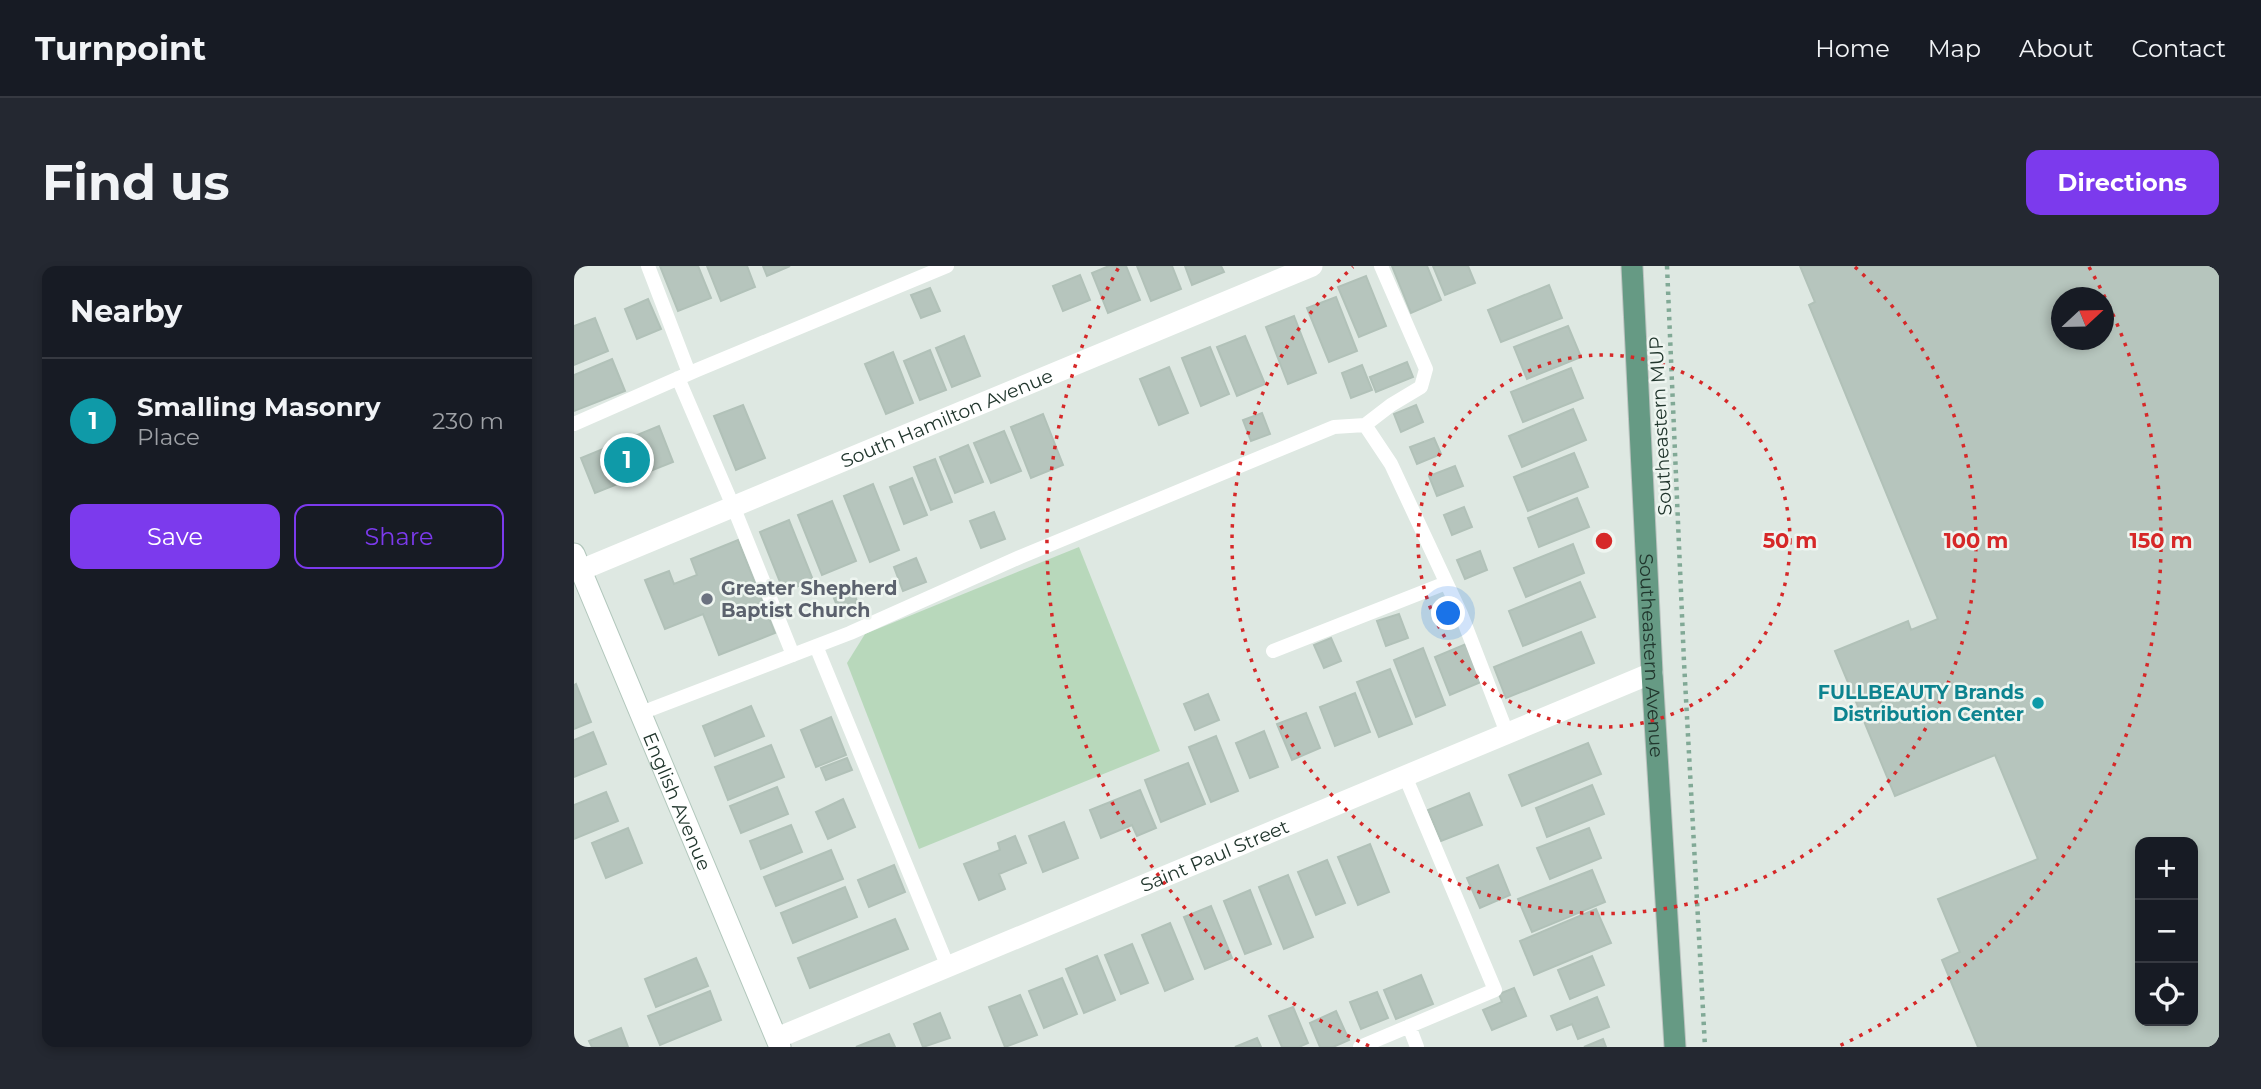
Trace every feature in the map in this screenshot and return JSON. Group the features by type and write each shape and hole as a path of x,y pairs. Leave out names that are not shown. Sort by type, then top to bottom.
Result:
{"main road":[{"name":"Southeastern Avenue","path":"1632,266 1652,673 1675,1047"}],"street":[{"name":"South Hamilton Avenue","path":"577,562 733,506 1312,266"},
{"name":"English Avenue","path":"577,562 778,1043"},
{"name":"Saint Paul Street","path":"778,1043 948,967 1652,673"}],"lane":[{"path":"648,266 684,375 793,655"},
{"path":"574,424 684,375 947,266"},
{"path":"641,713 816,646 1020,557 1334,427 1365,425 1421,387 1426,369 1381,266"},
{"path":"1365,425 1391,464 1461,614 1507,733"},
{"path":"1273,651 1446,583"},
{"path":"816,646 948,967"},
{"path":"1360,1047 1495,990 1405,776"},
{"path":"1409,1026 1418,1047"}],"path":[{"name":"Southeastern MUP","path":"1667,266 1685,680 1705,1047"}],"green space":[{"path":"1079,547 1160,751 919,849 847,663 865,634"}],"building":[{"path":"660,266 698,266 711,298 678,311"},
{"path":"707,266 747,266 755,287 721,301"},
{"path":"763,266 790,266 767,276"},
{"path":"1109,266 1126,266 1140,300 1108,313 1092,273"},
{"path":"1137,266 1172,266 1181,289 1151,301"},
{"path":"1185,266 1221,266 1224,272 1192,285"},
{"path":"1392,266 1427,266 1441,300 1411,313"},
{"path":"1433,266 1468,266 1475,283 1445,295"},
{"name":"FULLBEAUTY Brands Distribution Center","path":"1800,266 2219,266 2219,1047 1978,1047 1942,960 1960,952 1938,899 2038,859 1995,755 1895,796 1835,651 1908,621 1911,630 1938,619 1809,305 1815,302"},
{"path":"1080,275 1090,300 1063,311 1053,286"},
{"path":"1366,276 1386,326 1359,337 1338,287"},
{"path":"1549,285 1562,318 1501,342 1488,310"},
{"path":"930,288 940,311 921,318 911,295"},
{"path":"1336,297 1357,351 1329,362 1307,308"},
{"path":"648,299 661,329 637,339 625,309"},
{"path":"1294,316 1316,373 1288,384 1266,327"},
{"path":"595,318 608,351 574,365 574,326"},
{"path":"1568,326 1581,357 1527,379 1514,347"},
{"path":"964,336 980,376 952,387 936,348"},
{"path":"1245,336 1265,384 1237,396 1217,347"},
{"path":"1210,347 1229,394 1201,406 1182,358"},
{"path":"930,350 946,390 920,400 904,361"},
{"path":"893,352 913,403 886,414 865,364"},
{"path":"612,359 625,391 574,411 574,375"},
{"path":"1407,362 1413,377 1376,392 1370,377"},
{"path":"1362,365 1372,390 1351,398 1342,373"},
{"path":"1169,367 1188,413 1159,425 1140,379"},
{"path":"1571,368 1583,398 1523,422 1511,392"},
{"path":"743,405 765,458 736,470 714,416"},
{"path":"1416,405 1423,422 1401,432 1394,414"},
{"path":"1573,409 1586,440 1522,467 1509,436"},
{"path":"1262,413 1270,434 1251,441 1243,420"},
{"path":"1043,414 1063,465 1031,478 1011,427"},
{"path":"659,426 673,462 595,493 581,458"},
{"path":"1004,431 1021,471 991,483 974,443"},
{"path":"1434,438 1441,454 1417,464 1410,447"},
{"path":"968,445 983,482 955,493 940,457"},
{"path":"1574,453 1588,487 1528,511 1514,477"},
{"path":"935,459 952,502 931,510 914,467"},
{"path":"1455,466 1463,486 1437,496 1429,476"},
{"path":"912,478 927,515 904,524 890,487"},
{"path":"873,484 899,550 870,562 844,496"},
{"path":"1577,498 1589,527 1539,547 1528,518"},
{"path":"832,501 856,561 822,575 798,515"},
{"path":"1464,507 1472,527 1452,535 1444,515"},
{"path":"994,512 1005,539 981,548 970,521"},
{"path":"789,520 813,580 784,592 760,532"},
{"name":"Greater Shepherd Baptist Church","path":"738,540 775,633 719,655 703,614 665,629 645,580 669,571 674,584 697,575 691,559"},
{"path":"1573,544 1584,573 1526,597 1514,568"},
{"path":"1480,551 1487,570 1465,579 1457,560"},
{"path":"916,558 926,582 903,591 894,567"},
{"path":"1580,582 1595,617 1523,646 1509,611"},
{"path":"851,585 860,609 841,616 832,593"},
{"path":"1399,614 1408,638 1386,646 1377,621"},
{"path":"1581,632 1594,663 1506,698 1494,667"},
{"path":"1331,638 1341,661 1324,668 1314,645"},
{"path":"1466,644 1481,682 1450,695 1435,657"},
{"path":"1423,648 1445,705 1416,717 1394,660"},
{"path":"1390,669 1412,724 1379,737 1357,682"},
{"path":"576,684 591,722 574,729 574,685"},
{"path":"1355,693 1370,732 1335,746 1320,707"},
{"path":"1208,694 1219,720 1195,730 1184,704"},
{"path":"751,706 764,736 715,756 703,726"},
{"path":"1306,713 1320,748 1292,760 1277,724"},
{"path":"831,717 846,755 816,767 801,730"},
{"path":"1264,731 1278,767 1250,778 1236,743"},
{"path":"593,732 606,764 574,777 574,740"},
{"path":"1216,736 1238,791 1211,802 1189,747"},
{"path":"1588,743 1601,774 1522,806 1509,775"},
{"path":"771,745 784,777 728,800 715,767"},
{"path":"847,758 852,770 826,780 821,768"},
{"path":"1188,763 1205,804 1161,822 1145,780"},
{"path":"1592,785 1604,814 1547,837 1536,808"},
{"path":"777,787 788,814 741,833 730,806"},
{"path":"1140,790 1156,828 1137,836 1132,825 1101,838 1090,810"},
{"path":"606,792 618,821 574,839 574,805"},
{"path":"1469,793 1482,825 1441,841 1428,810"},
{"path":"843,799 855,827 828,839 816,812"},
{"path":"1064,822 1078,858 1043,872 1029,836"},
{"path":"791,825 802,852 761,869 750,841"},
{"path":"628,828 642,863 606,878 592,843"},
{"path":"1589,828 1601,858 1550,879 1537,848"},
{"path":"1015,836 1026,863 999,874 1005,889 979,900 964,864 1000,850 998,843"},
{"path":"1370,844 1389,892 1358,905 1338,857"},
{"path":"831,850 843,879 776,906 764,877"},
{"path":"1327,860 1345,903 1316,915 1298,872"},
{"path":"894,865 905,892 869,907 858,880"},
{"path":"1498,865 1510,895 1480,908 1467,878"},
{"path":"1592,870 1605,902 1532,932 1518,899"},
{"path":"1288,875 1313,937 1284,949 1259,887"},
{"path":"845,887 857,917 793,943 781,913"},
{"path":"1250,890 1271,944 1245,954 1224,901"},
{"path":"1211,906 1232,958 1205,969 1184,917"},
{"path":"1596,909 1611,943 1534,975 1520,941"},
{"path":"895,919 908,949 810,988 798,958"},
{"path":"1170,923 1193,979 1165,991 1142,935"},
{"path":"1132,944 1148,983 1121,994 1105,955"},
{"path":"1097,956 1115,1000 1084,1013 1066,969"},
{"path":"1592,956 1604,985 1570,999 1558,970"},
{"path":"696,958 708,986 656,1007 645,979"},
{"path":"1421,975 1433,1004 1396,1019 1384,990"},
{"path":"1062,978 1077,1014 1044,1028 1029,991"},
{"path":"1514,988 1526,1016 1492,1030 1483,1010 1502,1002 1499,994"},
{"path":"710,991 721,1020 660,1045 648,1016"},
{"path":"1377,992 1388,1018 1361,1029 1350,1002"},
{"path":"1020,995 1037,1035 1005,1047 989,1007"},
{"path":"1597,997 1609,1027 1578,1039 1572,1024 1557,1030 1551,1016"},
{"path":"1293,1007 1308,1043 1299,1047 1282,1047 1269,1016"},
{"path":"1336,1011 1349,1040 1333,1047 1320,1047 1310,1023"},
{"path":"940,1013 950,1038 923,1047 914,1024"},
{"path":"621,1028 628,1047 592,1047 589,1041"},
{"path":"889,1034 895,1047 856,1047"},
{"path":"1257,1038 1261,1047 1235,1047"},
{"path":"1603,1039 1606,1047 1584,1047"}],"place":[{"name":"Smalling Masonry","path":"627,460"},
{"name":"Greater Shepherd Baptist Church","path":"707,599"},
{"name":"FULLBEAUTY Brands Distribution Center","path":"2038,703"}]}
